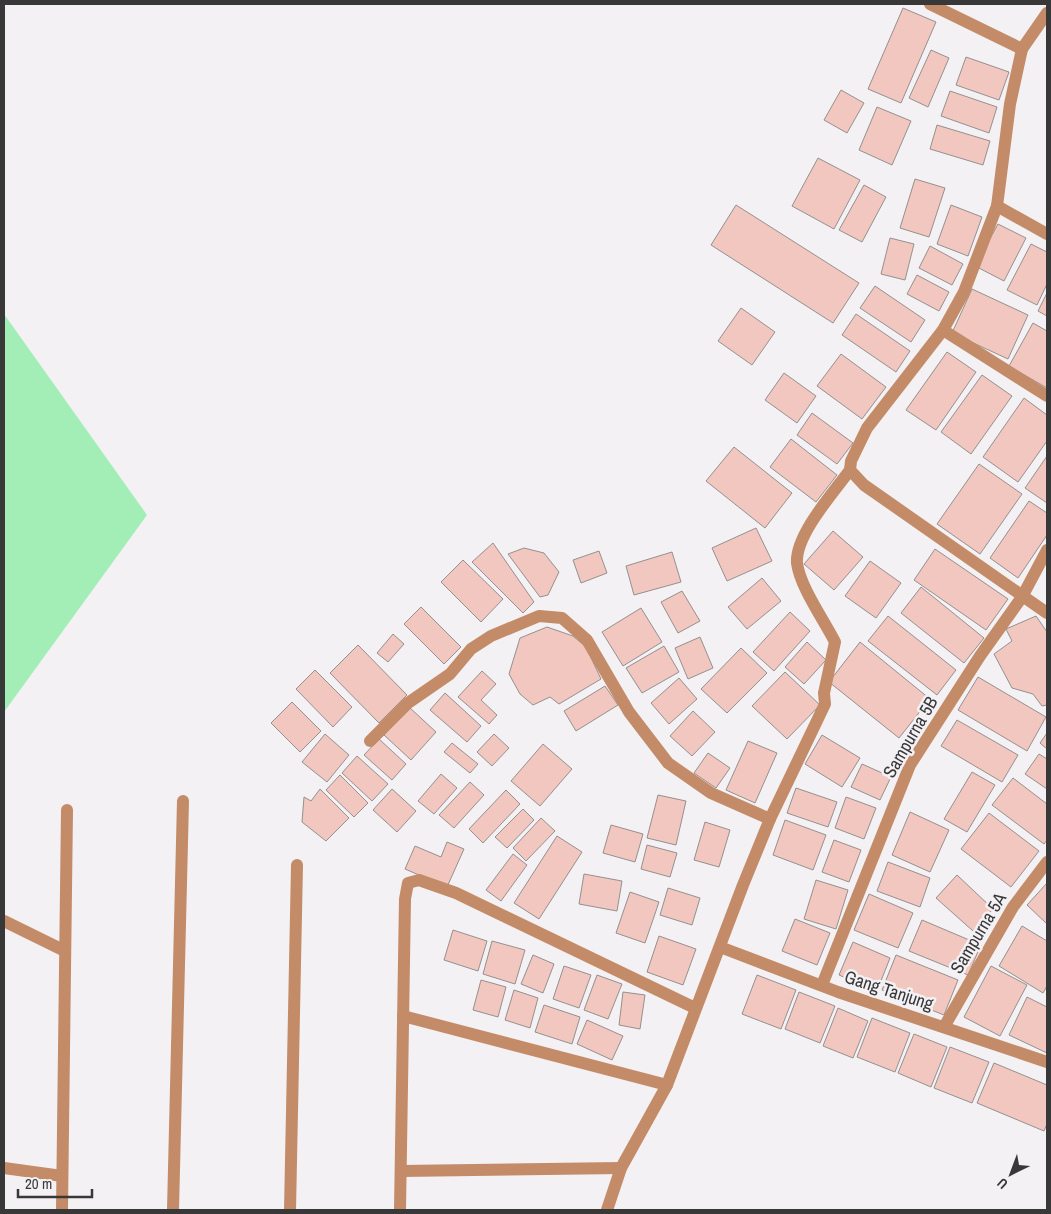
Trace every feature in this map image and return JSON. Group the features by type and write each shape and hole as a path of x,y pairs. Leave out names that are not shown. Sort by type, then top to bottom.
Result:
{"street":[{"path":"930,4 1022,49"},
{"path":"607,1210 621,1168 667,1085 695,1008 770,818 825,704 824,693 835,642 802,579 797,562 800,546 806,531 850,470 851,461 867,428 943,330 964,292 997,206 1010,104 1022,49 1047,13"},
{"path":"997,206 1047,234"},
{"path":"943,330 1047,396"},
{"path":"850,470 864,485 1047,613"},
{"name":"Sampurna 5B","path":"822,985 910,766 980,656 1022,597 1047,550"},
{"path":"370,742 408,703 450,674 472,649 491,636 539,616 562,618 587,640 629,712 668,763 710,793 770,818"},
{"path":"173,1210 183,801"},
{"path":"62,1210 67,810"},
{"name":"Sampurna 5A","path":"944,1026 1013,907 1047,862"},
{"path":"290,1210 297,865"},
{"path":"400,1210 405,889 408,883 419,880 456,893 695,1008"},
{"path":"4,921 65,951"},
{"name":"Gang Tanjung","path":"720,947 822,985 1047,1062"},
{"path":"402,1016 667,1085"},
{"path":"4,1168 62,1176"},
{"path":"401,1171 621,1168"}],"green space":[{"path":"4,314 147,515 4,712"}],"building":[{"path":"903,8 936,22 901,103 868,89"},
{"path":"931,50 949,58 928,107 909,98"},
{"path":"966,57 1009,72 999,100 956,85"},
{"path":"841,90 864,103 847,133 824,120"},
{"path":"950,91 997,107 989,133 941,116"},
{"path":"877,107 911,121 892,165 859,150"},
{"path":"937,125 990,141 983,165 930,149"},
{"path":"818,158 860,180 834,229 792,206"},
{"path":"915,179 945,188 929,237 900,228"},
{"path":"864,185 886,197 862,242 839,230"},
{"path":"736,205 859,283 833,323 711,245"},
{"path":"951,205 982,217 968,256 937,244"},
{"path":"998,224 1026,238 1004,281 975,266"},
{"path":"890,238 914,244 905,280 881,274"},
{"path":"1031,244 1047,252 1047,284 1037,305 1007,290"},
{"path":"930,246 963,264 952,285 919,268"},
{"path":"917,275 949,292 939,311 907,294"},
{"path":"875,286 925,320 911,342 860,308"},
{"path":"972,289 1028,315 1008,359 952,333"},
{"path":"1047,293 1047,316 1038,311"},
{"path":"741,308 775,332 752,365 718,341"},
{"path":"856,314 910,351 896,372 842,335"},
{"path":"1033,323 1047,331 1047,388 1009,366"},
{"path":"947,352 976,372 936,430 906,410"},
{"path":"841,354 886,387 862,419 817,386"},
{"path":"784,373 816,396 797,423 765,400"},
{"path":"982,375 1012,396 971,454 941,432"},
{"path":"1024,398 1047,415 1047,441 1018,482 983,457"},
{"path":"812,413 853,443 837,464 797,435"},
{"path":"791,439 837,475 816,502 770,467"},
{"path":"734,447 792,493 765,528 706,481"},
{"path":"1047,456 1047,503 1025,488"},
{"path":"979,464 1022,494 980,554 937,524"},
{"path":"1029,501 1047,513 1047,535 1018,578 990,558"},
{"path":"756,528 772,561 727,581 712,548"},
{"path":"833,531 863,557 834,590 804,564"},
{"path":"493,543 534,602 523,613 472,562"},
{"path":"524,548 544,553 559,572 548,595 540,597 508,554"},
{"path":"935,549 1008,599 986,630 914,580"},
{"path":"599,551 607,573 581,583 573,560"},
{"path":"672,552 681,582 634,595 626,566"},
{"path":"463,560 503,599 481,622 441,582"},
{"path":"870,561 901,583 876,618 845,596"},
{"path":"762,578 781,601 747,629 728,607"},
{"path":"921,587 984,638 964,663 901,613"},
{"path":"682,591 700,621 678,633 661,602"},
{"path":"421,607 461,647 444,664 404,624"},
{"path":"641,608 662,642 623,666 602,632"},
{"path":"790,612 810,631 774,671 753,652"},
{"path":"888,616 956,670 937,695 868,641"},
{"path":"1036,616 1047,632 1047,705 1042,706 1033,694 1012,688 994,654 1012,641 1006,629"},
{"path":"547,627 573,636 586,647 601,679 559,704 550,697 533,705 520,694 509,674 520,638"},
{"path":"393,634 404,644 388,662 377,653"},
{"path":"700,637 713,668 688,679 675,648"},
{"path":"807,642 826,660 804,684 785,667"},
{"path":"860,642 930,699 899,738 829,682"},
{"path":"358,645 407,695 379,723 330,673"},
{"path":"664,646 679,672 642,693 626,668"},
{"path":"741,648 767,673 727,713 701,689"},
{"path":"315,670 352,707 333,727 296,689"},
{"path":"482,671 496,684 481,700 497,715 489,724 458,697"},
{"path":"785,672 820,705 787,739 752,706"},
{"path":"978,677 1046,717 1027,751 958,710"},
{"path":"679,678 697,699 669,724 651,703"},
{"path":"605,686 618,705 576,731 564,711"},
{"path":"445,693 481,726 467,742 430,710"},
{"path":"292,702 321,731 300,752 271,723"},
{"path":"409,707 436,732 411,760 384,735"},
{"path":"693,711 715,732 692,756 670,736"},
{"path":"957,720 1018,755 1002,782 941,746"},
{"path":"1047,733 1047,749 1040,743"},
{"path":"325,734 349,755 327,782 302,762"},
{"path":"494,734 509,748 492,766 477,752"},
{"path":"822,735 860,758 842,787 805,764"},
{"path":"379,739 406,764 392,780 364,755"},
{"path":"748,741 777,753 755,803 726,790"},
{"path":"452,743 478,764 470,773 444,752"},
{"path":"543,744 572,769 540,806 511,781"},
{"path":"708,753 730,768 716,788 694,773"},
{"path":"1039,754 1047,759 1047,789 1025,774"},
{"path":"357,756 388,784 372,801 342,773"},
{"path":"862,764 891,777 880,800 851,787"},
{"path":"972,772 995,785 967,832 944,819"},
{"path":"441,774 457,788 434,814 418,801"},
{"path":"340,775 368,803 354,817 326,790"},
{"path":"1013,778 1047,804 1047,840 1044,844 992,805"},
{"path":"470,782 484,795 454,828 439,815"},
{"path":"796,788 837,802 828,827 787,813"},
{"path":"320,789 349,818 326,841 302,822 304,797 311,801"},
{"path":"392,789 416,811 397,832 373,810"},
{"path":"506,790 520,804 483,843 469,829"},
{"path":"658,795 686,801 676,845 647,838"},
{"path":"846,797 876,808 864,839 835,828"},
{"path":"523,809 534,820 507,848 495,837"},
{"path":"910,812 949,830 930,872 892,855"},
{"path":"989,813 1039,851 1011,887 961,849"},
{"path":"541,818 555,831 526,861 513,848"},
{"path":"785,820 826,835 813,870 773,855"},
{"path":"705,822 730,830 719,867 694,860"},
{"path":"611,825 643,834 635,862 603,853"},
{"path":"557,836 582,852 539,919 514,903"},
{"path":"834,840 861,850 849,882 822,872"},
{"path":"447,842 464,849 447,887 405,869 415,846 441,857"},
{"path":"647,845 677,853 670,877 641,869"},
{"path":"513,854 527,865 501,901 486,890"},
{"path":"888,862 930,878 920,907 877,891"},
{"path":"584,874 622,881 617,911 579,904"},
{"path":"957,875 993,909 973,931 936,898"},
{"path":"816,880 848,890 836,929 804,919"},
{"path":"1047,883 1047,924 1027,905"},
{"path":"668,888 700,898 692,925 660,915"},
{"path":"630,892 659,902 645,943 616,933"},
{"path":"869,894 913,913 898,948 854,930"},
{"path":"795,919 830,933 817,965 782,951"},
{"path":"922,920 981,945 968,975 909,951"},
{"path":"1022,926 1047,941 1047,986 1043,993 999,966"},
{"path":"453,930 487,941 478,971 444,960"},
{"path":"659,936 696,949 683,985 647,972"},
{"path":"492,941 525,950 515,984 483,974"},
{"path":"853,942 890,958 877,991 839,975"},
{"path":"533,955 554,964 543,993 521,984"},
{"path":"896,955 958,980 944,1015 882,990"},
{"path":"564,966 591,975 579,1008 553,999"},
{"path":"991,966 1027,985 1000,1036 964,1017"},
{"path":"597,975 622,984 608,1019 584,1010"},
{"path":"757,975 796,990 781,1029 742,1014"},
{"path":"481,980 506,987 498,1017 473,1010"},
{"path":"514,990 538,998 530,1028 505,1020"},
{"path":"623,992 645,995 640,1029 619,1025"},
{"path":"799,992 835,1006 820,1043 785,1029"},
{"path":"1027,997 1047,1007 1047,1053 1009,1035"},
{"path":"544,1005 580,1017 572,1044 535,1032"},
{"path":"838,1008 868,1021 853,1058 823,1046"},
{"path":"872,1018 910,1033 895,1072 857,1057"},
{"path":"587,1020 623,1036 612,1060 577,1044"},
{"path":"914,1034 947,1047 931,1087 898,1073"},
{"path":"950,1047 989,1062 972,1103 934,1088"},
{"path":"994,1063 1047,1085 1047,1124 1044,1131 977,1103"}]}
